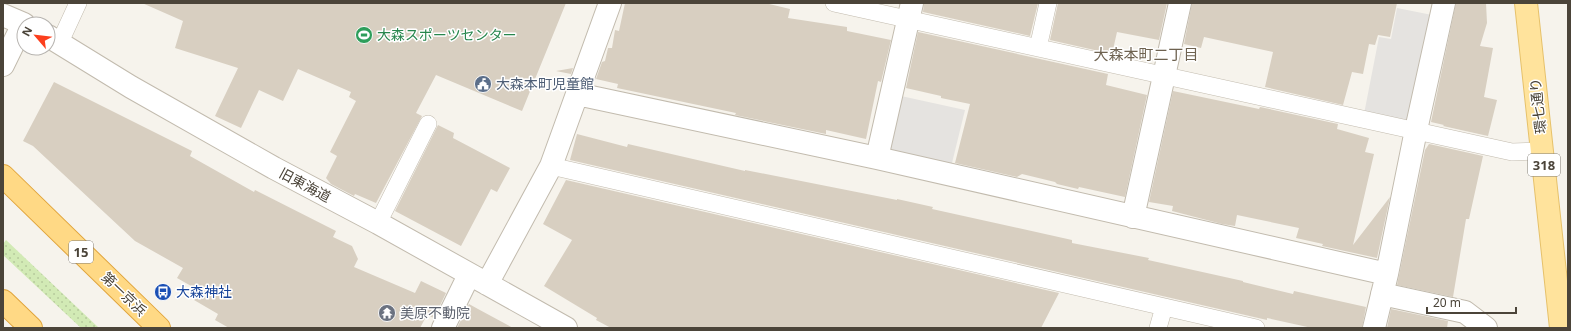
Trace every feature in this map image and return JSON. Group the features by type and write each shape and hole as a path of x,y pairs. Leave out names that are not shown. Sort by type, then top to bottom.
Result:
{"highway":[{"name":"第一京浜","path":"3,176 159,328"},
{"path":"3,301 31,328"}],"main road":[{"name":"環七通り","path":"1526,3 1561,328"}],"street":[{"path":"442,328 478,279 551,166 610,3"},
{"path":"1133,217 1180,3"},
{"path":"1374,328 1385,284 1416,130 1444,3"},
{"path":"877,158 910,11"},
{"path":"3,15 16,21"},
{"path":"3,65 16,40"},
{"name":"旧東海道","path":"56,40 138,91 274,168 566,328"},
{"path":"577,94 877,158 1133,217 1385,284 1465,312 1486,328"}],"lane":[{"path":"56,36 78,3"},
{"path":"834,3 910,11 1038,48 1164,76 1512,152 1542,151"},
{"path":"1038,48 1048,3"},
{"path":"378,224 428,124"},
{"path":"551,166 1256,328"},
{"path":"1158,328 1164,307"}],"green space":[{"path":"6,240 99,328 81,328 3,255 3,244"}],"shaded area":[{"path":"1397,8 1432,15 1412,116 1405,122 1364,114 1379,37 1391,39"},
{"path":"901,96 965,110 951,167 894,155 890,147"}],"building":[{"path":"142,3 566,3 522,111 436,75 416,113 422,116 376,203 355,194 354,196 331,184 326,178 337,156 330,152 356,101 349,97 351,92 298,69 283,101 259,90 241,128 215,116 238,68 175,48 183,21"},
{"path":"625,3 765,3 790,9 788,18 847,27 847,31 891,40 881,82 878,81 866,139 826,130 826,134 735,115 736,113 617,88 618,84 596,79 602,62 605,61 608,48 612,48 615,30 619,31"},
{"path":"924,3 1038,3 1030,36 923,12"},
{"path":"1058,3 1167,3 1159,40 1117,32 1112,54 1050,40"},
{"path":"1192,3 1397,3 1390,37 1378,35 1375,45 1369,44 1363,74 1352,72 1343,105 1265,87 1273,52 1204,37 1201,48 1184,44"},
{"path":"1456,3 1486,3 1487,23 1480,46 1493,48 1484,97 1497,100 1488,136 1431,122"},
{"path":"918,32 1108,74 1106,85 1147,95 1125,197 1079,187 1078,189 1022,174 1017,177 955,163 970,104 941,98 941,96 906,88"},
{"path":"573,68 571,74 556,71"},
{"path":"54,82 192,151 190,156 254,192 255,190 336,231 333,237 352,246 358,259 354,267 415,293 421,281 446,293 434,318 427,315 420,328 229,328 215,320 218,314 194,300 200,291 177,278 183,268 135,241 33,146 23,141"},
{"path":"1173,91 1259,109 1260,107 1338,124 1337,129 1369,138 1365,152 1374,154 1353,245 1390,197 1377,258 1322,246 1323,244 1296,238 1299,228 1237,215 1235,226 1222,224 1172,211 1173,206 1149,202"},
{"path":"438,125 454,133 453,138 510,168 497,192 491,189 461,246 395,211"},
{"path":"577,134 627,147 628,144 745,171 897,199 933,207 932,209 1072,240 1072,243 1149,258 1148,260 1243,281 1293,294 1294,291 1366,307 1362,328 1312,328 1267,318 1267,320 570,160"},
{"path":"1429,144 1483,156 1469,219 1466,219 1453,297 1397,285 1425,150"},
{"path":"566,180 1059,293 1041,328 611,328 544,286 572,240 543,224"},
{"path":"469,304 478,309 513,328 457,328"},
{"path":"1391,309 1448,321 1447,328 1387,328"}],"place":[{"name":"大森スポーツセンター","path":"364,35"},
{"name":"大森本町児童館","path":"483,84"},
{"name":"大森神社","path":"163,292"},
{"name":"美原不動院","path":"387,313"}],"district":[{"name":"大森本町二丁目","path":"1146,55"}]}
